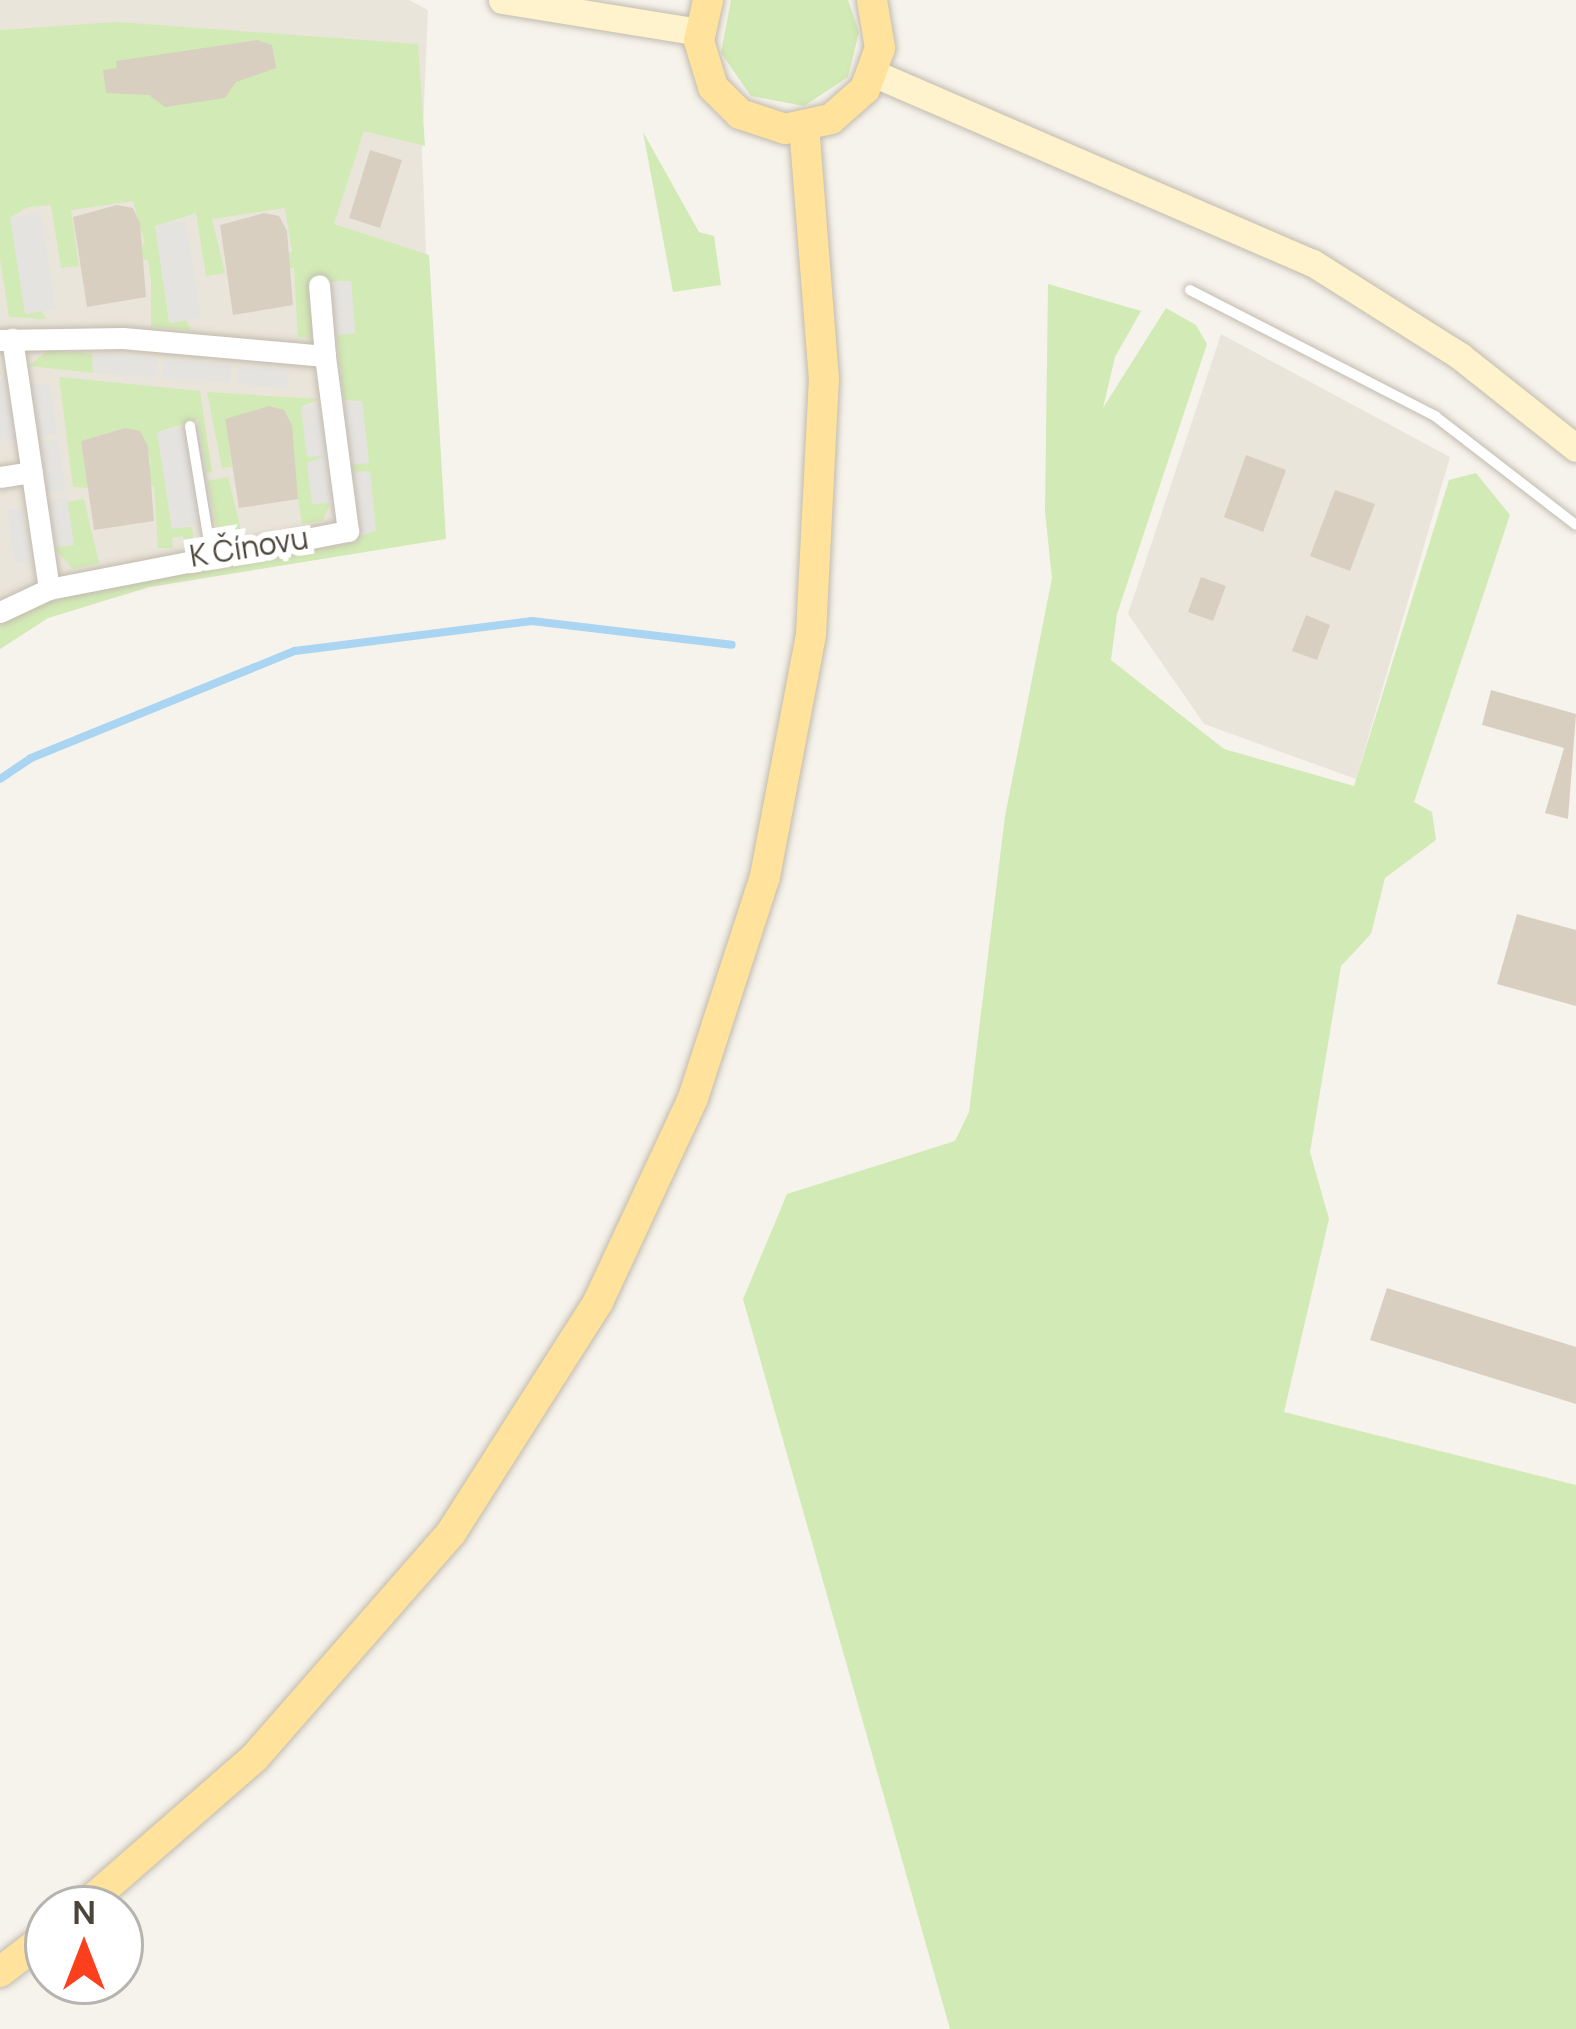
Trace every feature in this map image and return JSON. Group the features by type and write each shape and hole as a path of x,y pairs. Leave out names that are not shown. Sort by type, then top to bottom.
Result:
{"main road":[{"path":"708,0 700,32 705,69 725,102 766,125 804,128 846,109 873,73 880,40 872,0"},
{"path":"108,1885 268,1745 451,1533 598,1302 693,1098 765,876 811,634 824,380 804,128"},
{"path":"0,1972 24,1954"}],"street":[{"path":"502,0 700,32"},
{"path":"873,73 1146,184 1313,263 1460,356 1576,448"},
{"name":"K Čínovu","path":"0,612 49,589 348,531 319,285"},
{"path":"49,589 6,340 123,338 325,356"},
{"path":"0,477 32,472"}],"lane":[{"path":"1190,290 1435,416 1576,525"},
{"path":"190,426 211,554"}],"shaded area":[{"path":"0,0 409,0 428,10 422,152 436,491 446,538 149,587 48,618 0,649"},
{"path":"41,212 56,309 25,314 10,217"},
{"path":"186,221 201,318 170,323 155,226"},
{"path":"351,281 355,333 336,335 332,282"},
{"path":"1221,334 1450,457 1356,779 1204,724 1128,614"},
{"path":"95,354 157,359 156,378 93,373"},
{"path":"164,360 232,365 230,383 162,378"},
{"path":"238,366 289,370 287,388 237,384"},
{"path":"29,377 31,385 50,383 57,433 0,441 0,381"},
{"path":"362,401 369,462 350,465 351,472 370,471 376,531 335,544 331,503 312,504 307,463 326,456 307,457 301,407"},
{"path":"199,426 214,522 172,529 157,432"},
{"path":"58,439 66,491 47,493 40,442"},
{"path":"67,497 74,545 56,547 48,500"},
{"path":"23,508 31,561 14,563 7,510"}],"green space":[{"path":"731,0 848,0 859,32 848,77 804,106 751,96 721,53"},
{"path":"117,22 418,44 425,146 364,131 334,224 429,255 446,539 149,587 48,618 0,649 0,625 28,608 106,585 357,542 357,533 375,531 369,471 351,473 350,465 368,463 362,401 344,400 337,336 355,332 351,281 309,282 313,329 311,338 298,337 294,268 284,268 282,254 292,252 285,208 212,219 225,273 206,276 196,213 155,226 169,322 186,320 191,330 151,327 148,260 137,261 135,246 145,244 133,201 71,210 79,266 61,268 51,205 28,207 11,217 26,314 41,311 47,319 9,317 0,259 0,30"},
{"path":"643,132 699,232 714,236 721,285 673,292"},
{"path":"1048,284 1141,311 1115,357 1103,408 1166,308 1196,325 1207,344 1117,614 1111,660 1224,749 1354,786 1449,480 1476,473 1510,515 1414,802 1432,812 1436,840 1385,878 1371,934 1341,966 1310,1152 1329,1219 1284,1412 1576,1485 1576,2029 950,2029 743,1299 787,1194 955,1141 969,1112 1005,816 1052,578 1045,512"},
{"path":"48,350 92,354 93,373 29,366"},
{"path":"59,377 200,391 212,472 206,473 198,419 158,432 172,528 192,527 194,545 185,546 183,536 172,538 173,548 158,548 154,486 143,486 140,468 151,465 148,447 124,428 81,441 88,488 73,487"},
{"path":"207,392 320,399 302,406 326,455 307,464 331,502 322,521 302,524 284,410 225,419 232,467 222,468"},
{"path":"228,477 242,534 219,539 207,481"},
{"path":"84,499 99,563 73,569 56,550 67,502"}],"building":[{"path":"257,40 272,45 276,68 236,82 225,98 165,107 149,95 106,93 103,70 117,68 116,61"},
{"path":"370,150 402,160 380,228 349,218"},
{"path":"117,205 133,208 140,223 146,297 87,307 73,217"},
{"path":"264,213 279,216 287,231 293,305 233,315 220,225"},
{"path":"269,406 284,410 292,425 298,499 239,508 225,419"},
{"path":"125,428 140,431 148,446 154,521 94,530 81,441"},
{"path":"1246,455 1286,470 1263,532 1224,517"},
{"path":"1335,490 1375,504 1350,571 1310,556"},
{"path":"1201,577 1226,586 1213,621 1188,612"},
{"path":"1306,615 1330,625 1317,660 1292,651"},
{"path":"1491,690 1576,714 1568,819 1545,813 1564,748 1482,725"},
{"path":"1517,914 1576,930 1576,1006 1497,984"},
{"path":"1387,1288 1576,1347 1576,1404 1370,1340"}],"waterway":[{"path":"0,779 31,758 295,651 532,621 732,645"}]}
